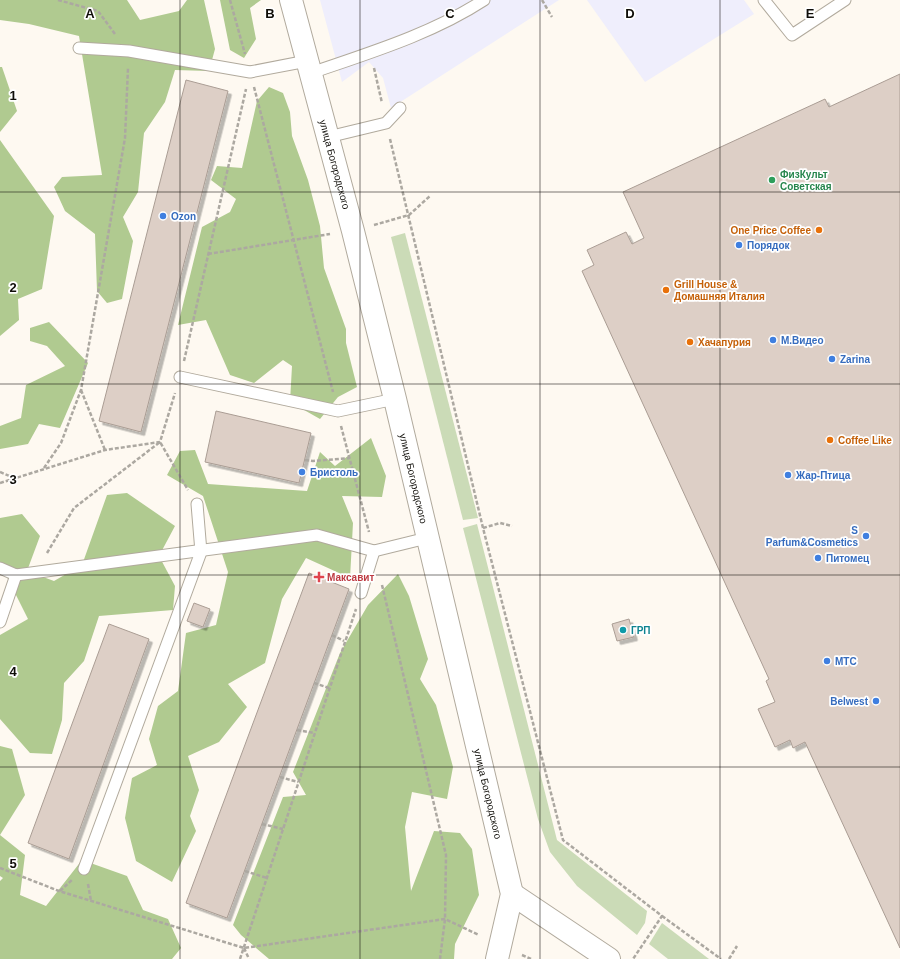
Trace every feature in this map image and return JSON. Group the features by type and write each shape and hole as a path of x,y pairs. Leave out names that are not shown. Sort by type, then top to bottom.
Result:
{"street":[{"name":"улица Богородского","path":"291,0 395,398 512,894 497,959"},
{"path":"512,894 599,956"}],"lane":[{"path":"79,48 129,51 250,72 309,67 371,53 461,14 484,0"},
{"path":"764,0 792,35 845,0"},
{"path":"328,137 386,123 400,108"},
{"path":"180,377 338,411 395,398"},
{"path":"84,869 201,552 197,504"},
{"path":"0,568 16,575 201,552 317,535 374,551 427,538"},
{"path":"362,593 374,551"},
{"path":"0,622 16,575"}],"path":[{"path":"43,468 61,443 81,390 125,138 129,51 98,11 58,0"},
{"path":"230,0 374,551 446,855 445,919 440,959"},
{"path":"542,0 552,17"},
{"path":"371,53 386,123 483,528 563,840 721,959"},
{"path":"35,572 74,508 160,442 180,377 250,72"},
{"path":"208,254 293,239"},
{"path":"81,390 105,450"},
{"path":"0,482 12,477 105,450 160,442"},
{"path":"160,442 197,504"},
{"path":"305,460 313,461 350,458"},
{"path":"0,472 12,477"},
{"path":"483,528 500,523 512,526"},
{"path":"240,959 344,641 362,593"},
{"path":"332,636 344,641"},
{"path":"314,683 329,688"},
{"path":"297,730 314,733"},
{"path":"280,777 298,782"},
{"path":"262,824 283,829"},
{"path":"0,868 59,891 244,948 445,919"},
{"path":"245,871 267,878"},
{"path":"633,959 662,916"},
{"path":"729,959 737,946"},
{"path":"244,948 249,959"}],"shaded area":[{"path":"320,0 559,0 391,108 383,78 369,62 342,82"},
{"path":"587,0 744,0 754,14 645,82"}],"green space":[{"path":"0,0 127,0 140,20 179,11 187,0 204,0 215,49 209,71 175,70 165,102 144,133 138,192 123,217 133,241 122,299 107,303 97,291 95,234 65,211 54,187 62,177 102,175 79,36 29,24 0,20"},
{"path":"220,0 261,0 250,8 256,39 244,58 230,50"},
{"path":"0,67 2,67 17,111 0,132"},
{"path":"269,87 283,93 290,112 292,136 308,180 320,226 324,268 346,329 346,343 357,387 338,397 320,419 290,402 292,366 283,360 254,383 230,375 206,320 178,325 202,227 230,212 236,199 211,180 217,166 242,168 257,101"},
{"path":"0,140 54,216 42,289 18,299 19,320 0,336"},
{"path":"405,233 478,518 463,520 391,237"},
{"path":"49,322 88,363 60,428 39,424 28,444 0,449 0,426 21,418 26,385 65,366 47,346 30,341 30,328"},
{"path":"371,438 386,476 382,497 342,496 353,523 350,578 306,558 282,599 265,663 228,684 247,707 219,742 188,756 199,790 190,816 196,831 172,882 136,861 125,818 132,778 157,765 149,739 158,706 178,691 186,633 216,625 228,572 203,496 167,475 180,451 195,450 208,484 307,491 320,452 335,466"},
{"path":"127,493 175,526 159,556 175,586 173,610 99,616 84,661 64,683 62,720 52,754 30,753 0,719 0,635 28,619 6,575 0,572 0,518 22,514 40,536 27,571 54,581 82,565 107,495"},
{"path":"477,524 557,840 647,911 645,923 637,935 577,886 550,852 538,819 463,528"},
{"path":"398,574 409,596 428,659 420,679 436,705 453,767 447,799 412,792 405,827 411,891 434,831 460,833 472,849 479,895 455,944 454,959 269,959 241,935 233,925 283,797 306,795 293,772 340,653 368,605"},
{"path":"0,746 12,749 25,795 0,835"},
{"path":"0,835 25,855 20,895 46,906 82,860 127,876 143,910 168,919 181,948 172,959 0,959 0,881 3,878 0,876"},
{"path":"662,923 709,959 668,959 649,944"}],"building":[{"name":"Жар-Птица","path":"900,74 900,948 805,742 793,748 790,740 775,747 758,709 775,702 766,681 769,679 582,271 594,265 587,250 626,232 632,244 644,238 623,192 825,99 829,107"},
{"path":"186,80 228,91 141,432 99,421"},
{"path":"216,411 311,433 299,483 205,462"},
{"path":"309,573 349,589 227,918 186,903"},
{"path":"194,603 210,609 203,627 187,621"},
{"name":"ГРП","path":"629,619 634,637 617,641 612,624"},
{"path":"109,624 149,639 69,859 28,843"}],"place":[{"name":"ФизКульт Советская","path":"772,180"},
{"name":"Ozon","path":"163,216"},
{"name":"One Price Coffee","path":"819,230"},
{"name":"Порядок","path":"739,245"},
{"name":"Grill House & Домашняя Италия","path":"666,290"},
{"name":"М.Видео","path":"773,340"},
{"name":"Хачапурия","path":"690,342"},
{"name":"Zarina","path":"832,359"},
{"name":"Coffee Like","path":"830,440"},
{"name":"Бристоль","path":"302,472"},
{"name":"Жар-Птица","path":"788,475"},
{"name":"S Parfum&Cosmetics","path":"866,536"},
{"name":"Питомец","path":"818,558"},
{"name":"Максавит","path":"319,577"},
{"name":"ГРП","path":"623,630"},
{"name":"МТС","path":"827,661"},
{"name":"Belwest","path":"876,701"}]}
